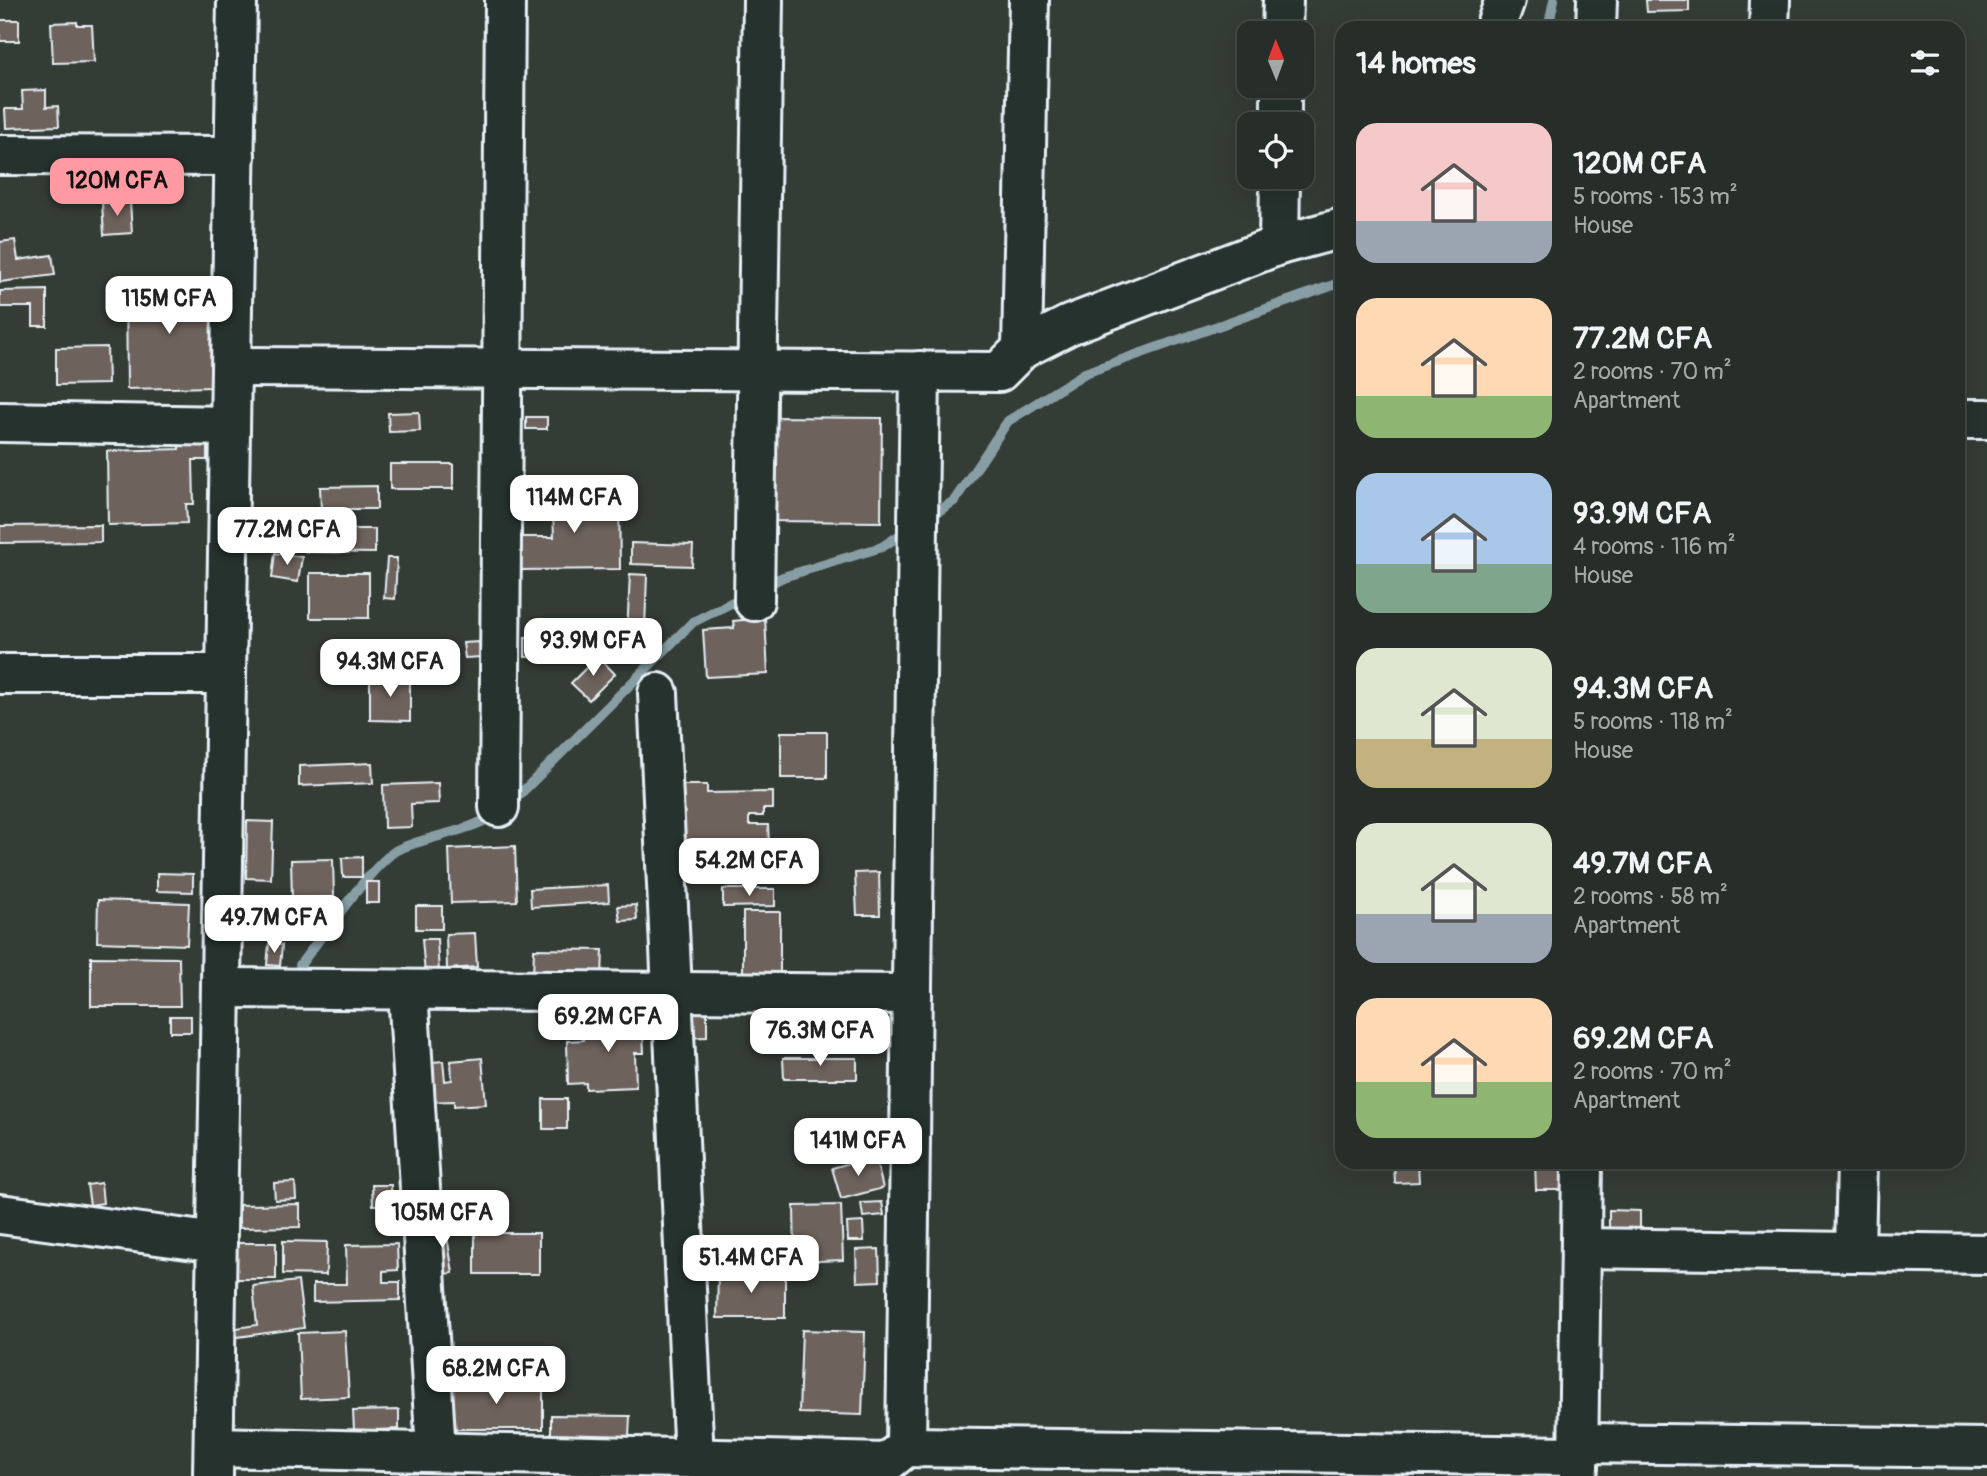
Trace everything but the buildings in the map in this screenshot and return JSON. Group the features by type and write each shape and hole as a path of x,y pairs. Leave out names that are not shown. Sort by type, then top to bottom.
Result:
{"street":[{"path":"237,0 214,1461 436,1452 893,1462 1578,1458 1987,1448"},
{"path":"499,807 505,0"},
{"path":"754,601 763,0"},
{"path":"1022,349 1029,0"},
{"path":"1282,21 1283,0"},
{"path":"1498,21 1505,0"},
{"path":"1596,21 1597,0"},
{"path":"1769,21 1770,0"},
{"path":"0,156 235,156"},
{"path":"1279,245 1280,189"},
{"path":"232,366 999,372 1022,349 1069,325 1279,245 1335,230"},
{"path":"893,1462 912,994 920,371"},
{"path":"1965,419 1987,419"},
{"path":"0,422 230,426"},
{"path":"0,674 226,674"},
{"path":"658,693 694,1458"},
{"path":"221,988 912,994"},
{"path":"408,990 436,1452"},
{"path":"1578,1458 1582,1169"},
{"path":"1855,1252 1857,1169"},
{"path":"0,1214 217,1244"},
{"path":"1581,1248 1987,1254"}],"waterway":[{"path":"1550,21 1554,0"},
{"path":"928,518 954,501 1008,421 1085,373 1335,284"},
{"path":"761,588 783,577 882,547 908,530"},
{"path":"509,805 693,622 747,595"},
{"path":"300,965 376,868 389,856 411,844 473,826 496,814"}]}
